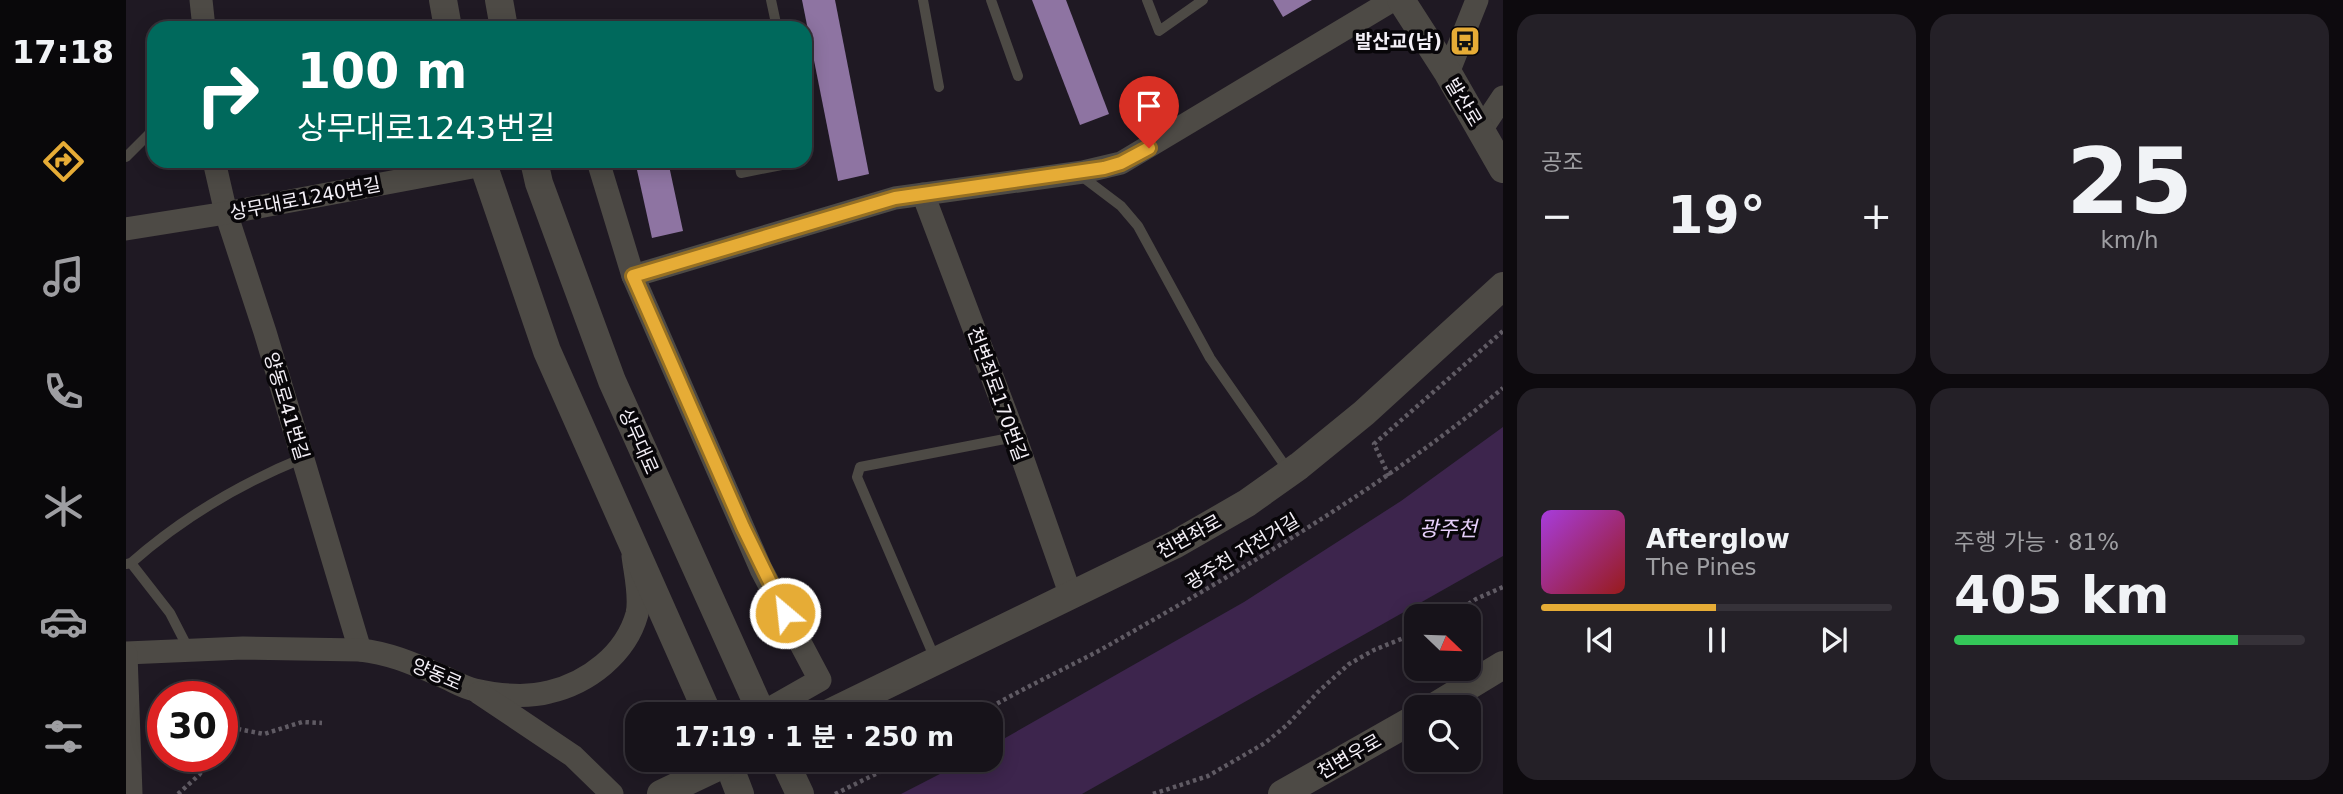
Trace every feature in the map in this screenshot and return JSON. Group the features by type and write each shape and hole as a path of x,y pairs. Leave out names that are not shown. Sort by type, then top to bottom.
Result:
{"street":[{"path":"201,0 203,21"},
{"path":"443,0 446,21"},
{"path":"499,0 503,21"},
{"path":"633,276 895,198 1076,173 1121,163 1393,0"},
{"name":"발산로","path":"1401,0 1503,169"},
{"path":"1448,74 1477,0"},
{"path":"1481,130 1503,97"},
{"name":"양동로41번길","path":"216,168 226,213 360,650"},
{"name":"상무대로1240번길","path":"126,229 226,213 456,168"},
{"path":"484,168 547,351 703,702"},
{"name":"상무대로","path":"536,168 612,381 757,702"},
{"path":"600,168 633,276 761,569 820,680 782,702"},
{"name":"천변좌로170번길","path":"923,194 1015,436 1071,596"},
{"name":"천변좌로","path":"852,702 1174,545 1247,503 1290,473 1364,413 1503,286"},
{"name":"양동로","path":"126,654 243,648 360,650 377,652 408,662 473,690 523,695 550,692 577,682 607,663 626,638 638,612 630,539"},
{"path":"126,654 131,794"},
{"path":"1454,695 1503,666"},
{"path":"473,690 573,755 612,794"},
{"name":"천변우로","path":"1282,794 1404,725"},
{"path":"661,794 733,772"},
{"path":"790,772 800,794"}],"lane":[{"path":"771,0 776,21"},
{"path":"923,0 939,87"},
{"path":"991,0 1018,76"},
{"path":"1147,0 1159,31 1203,0"},
{"path":"126,157 147,136"},
{"path":"740,168 741,173 766,168"},
{"path":"1076,173 1121,206 1138,226 1210,358 1290,473"},
{"path":"936,662 857,477 860,467 1015,436"},
{"path":"189,650 170,612 128,564 154,542 213,502 259,476 303,458"}],"path":[{"path":"1389,476 1374,444 1503,331"},
{"name":"광주천 자전거길","path":"1002,702 1099,650 1243,567 1389,476 1503,387"},
{"path":"1469,604 1503,587"},
{"path":"1153,794 1208,776 1265,743 1349,664 1404,638"},
{"path":"238,729 264,734 302,722 322,723"},
{"path":"178,794 200,772"},
{"path":"835,794 880,772"}],"water":[{"name":"광주천","path":"1503,427 1503,556 1418,604 1404,604 1404,612 1082,794 901,794 944,772 1003,772 1003,739 1244,602 1401,501"}],"building":[{"path":"802,0 835,0 869,174 838,181 812,50 812,21 806,21"},
{"path":"1032,0 1066,0 1109,114 1080,125"},
{"path":"1273,0 1312,0 1283,17"},
{"path":"637,168 670,168 683,231 652,238"}],"place":[{"name":"발산교(남)","path":"1465,41"}],"route":[{"path":"785,613 761,569 633,276 895,198 1104,168 1121,163 1149,148"}]}
